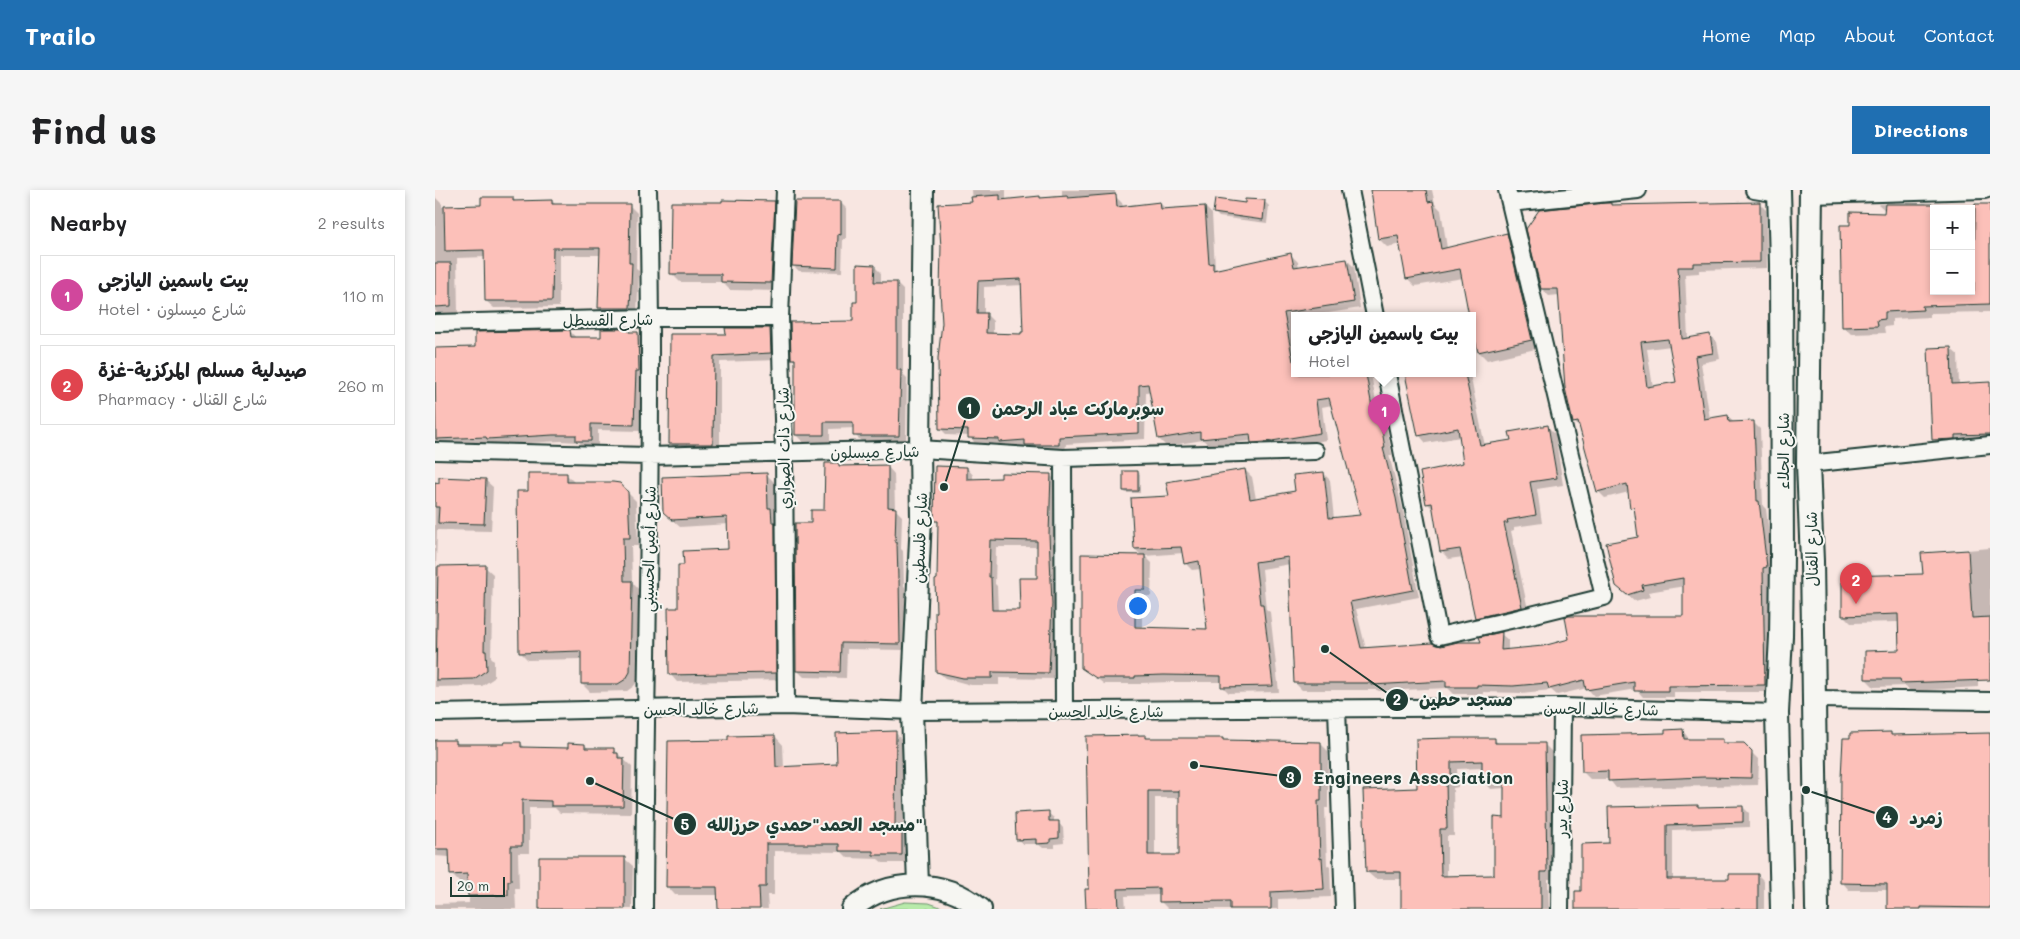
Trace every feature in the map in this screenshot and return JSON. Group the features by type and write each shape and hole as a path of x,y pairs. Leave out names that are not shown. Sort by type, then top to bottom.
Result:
{"main road":[{"name":"شارع الجلاء","path":"1777,712 1781,636 1782,557 1779,192"},
{"name":"شارع القنال","path":"1811,192 1808,464 1812,561 1817,909"},
{"path":"1777,712 1782,909"}],"street":[{"name":"شارع أمين الحسيني","path":"644,909 651,318 648,190"},
{"name":"شارع ذات الصواري","path":"785,190 780,318 784,453 786,706"},
{"name":"شارع فلسطين","path":"918,885 912,711 921,518 923,190"},
{"path":"1350,190 1374,312"},
{"path":"1388,377 1439,636 1604,597 1508,197 1638,190"},
{"path":"1753,190 1779,192"},
{"path":"1811,192 1985,190"},
{"name":"شارع القسطل","path":"435,323 651,318 780,318"},
{"path":"1808,464 1990,445"},
{"name":"شارع ميسلون","path":"435,450 649,456 920,449 1063,458 1315,451"},
{"path":"1063,458 1064,710"},
{"path":"1813,699 1990,701"},
{"name":"شارع خالد الحسن","path":"435,713 786,706 912,711 1562,707 1777,712"},
{"name":"شارع بدر","path":"1560,909 1562,707"},
{"path":"1337,708 1344,909"},
{"path":"852,909 865,899 889,889 918,885 945,889 960,895 981,909"}],"green space":[{"path":"905,902 929,903 946,909 880,909"}],"building":[{"path":"1371,190 1426,190 1428,202 1433,201 1441,249 1507,233 1532,340 1478,352 1476,344 1476,312 1468,312 1460,269 1406,279 1398,236 1378,239"},
{"path":"1116,194 1117,207 1160,202 1161,209 1205,206 1209,264 1213,263 1213,270 1291,253 1294,267 1347,259 1354,302 1284,313 1291,350 1291,377 1367,377 1372,407 1378,406 1385,448 1383,448 1396,498 1413,590 1350,602 1361,648 1432,643 1441,646 1458,642 1481,642 1479,637 1502,632 1501,650 1543,646 1569,639 1565,617 1569,616 1683,616 1683,578 1642,585 1643,590 1627,595 1616,586 1606,543 1638,537 1634,507 1630,508 1627,484 1597,492 1578,422 1573,423 1565,388 1558,289 1541,289 1526,229 1539,210 1605,203 1611,203 1611,205 1760,202 1760,262 1693,263 1693,267 1678,267 1682,339 1710,334 1713,353 1695,356 1704,419 1728,415 1729,422 1754,421 1757,501 1759,501 1767,567 1763,568 1765,685 1668,686 1668,691 1634,691 1634,682 1586,690 1584,680 1549,689 1547,683 1513,686 1477,685 1477,687 1446,687 1446,681 1371,685 1371,683 1294,683 1288,557 1255,562 1260,604 1263,604 1273,686 1221,687 1221,676 1164,675 1135,676 1135,678 1096,678 1081,668 1081,554 1145,555 1145,590 1135,590 1135,627 1207,629 1199,561 1184,564 1181,547 1134,549 1131,498 1169,496 1166,482 1245,469 1250,499 1295,491 1293,475 1324,472 1329,518 1360,515 1329,398 1316,400 1320,433 1266,442 1251,443 1250,434 1200,439 1200,432 1158,439 1148,384 1139,385 1139,433 1059,437 1059,445 1025,445 1025,440 999,442 999,439 968,438 968,430 939,429 938,358 942,323 940,290 941,247 938,204 972,202 971,197 1000,195 1000,200 1040,196 1040,198 1067,196 1068,198","holes":["1021,279 1023,332 1021,334 986,333 987,313 977,313 978,281","1668,339 1676,382 1647,387 1641,342"]},
{"path":"481,197 513,197 513,201 552,200 552,204 630,204 629,263 632,263 630,308 598,308 600,248 553,248 552,301 485,301 484,250 445,251 444,206 481,205"},
{"path":"1215,199 1245,203 1245,199 1265,200 1263,220 1213,213"},
{"path":"722,200 775,201 771,283 721,282 721,274 670,274 671,202 722,202"},
{"path":"795,201 841,201 841,235 838,234 837,268 792,266"},
{"path":"1885,204 1934,204 1930,205 1930,295 1975,295 1975,204 1990,204 1990,304 1922,306 1923,310 1885,312 1885,319 1877,320 1878,326 1842,327 1840,225 1850,225 1850,212 1884,213"},
{"path":"435,263 451,263 451,306 435,307"},
{"path":"857,264 875,265 874,282 897,282 897,370 901,370 899,436 853,436 853,422 824,422 824,435 795,435 795,359 791,359 790,322 853,321 853,302 857,302"},
{"path":"725,328 770,328 771,353 714,356 713,444 669,444 670,334 726,334"},
{"path":"601,329 629,329 629,332 638,332 639,371 636,371 634,425 591,424 591,441 576,441 576,435 436,439 435,348 475,347 475,332 570,330 571,337 601,337"},
{"path":"1951,347 1952,384 1990,382 1990,434 1955,435 1955,439 1932,440 1928,348"},
{"path":"1406,377 1466,377 1480,445 1511,440 1509,432 1548,425 1557,478 1530,482 1536,515 1507,520 1508,523 1504,523 1522,607 1475,618 1460,549 1440,552 1432,503 1426,504 1420,472 1463,463 1458,428 1418,436"},
{"path":"825,463 839,463 839,466 888,465 888,507 896,508 895,543 897,543 899,579 900,644 841,643 840,672 796,671 795,523 811,523 811,510 824,510"},
{"path":"935,466 967,467 967,479 1001,478 1001,473 1051,474 1049,534 1052,604 1049,673 992,672 992,678 963,678 936,672 935,580 937,579 938,521 934,521","holes":["990,540 1037,541 1037,578 1019,578 1020,610 992,610 991,577 989,577"]},
{"path":"1123,471 1138,471 1138,491 1123,491"},
{"path":"528,473 567,473 567,482 620,483 628,492 630,538 623,538 624,581 632,581 630,672 626,679 618,684 581,684 581,651 519,653 517,491 528,491"},
{"path":"767,473 768,508 771,508 772,522 775,522 776,673 669,675 668,608 678,608 678,565 684,565 683,551 728,549 727,517 672,520 663,512 662,477"},
{"path":"439,477 486,479 484,524 438,523 439,507 435,507 435,482 439,483"},
{"path":"1968,550 1972,618 1990,617 1990,680 1901,683 1900,679 1865,679 1865,651 1899,650 1898,614 1842,616 1842,576 1923,574 1921,553"},
{"path":"486,565 484,651 486,651 487,670 474,679 436,680 438,566"},
{"path":"1683,729 1684,739 1723,739 1723,743 1744,743 1752,751 1751,778 1704,777 1608,781 1608,771 1582,772 1581,735 1665,733 1665,730"},
{"path":"896,731 895,826 902,826 902,855 873,855 873,851 839,851 839,844 766,844 766,887 759,887 760,909 718,909 717,887 666,887 668,741 728,740 728,736 775,735 776,767 837,764 836,733"},
{"path":"1891,732 1891,735 1990,733 1990,908 1921,907 1921,909 1887,909 1887,884 1840,883 1843,738 1850,738 1850,733"},
{"path":"1146,735 1146,738 1223,738 1223,740 1321,742 1321,801 1318,801 1320,859 1322,858 1324,889 1271,892 1271,909 1230,909 1230,901 1159,902 1159,888 1118,889 1119,909 1086,909 1085,889 1089,889 1086,736","holes":["1148,791 1179,791 1179,855 1148,855"]},
{"path":"1495,738 1495,743 1545,743 1547,872 1541,872 1541,909 1401,909 1401,872 1366,872 1363,790 1417,788 1416,739","holes":["1482,761 1482,782 1504,781 1504,818 1494,817 1494,875 1441,876 1440,829 1447,829 1446,781 1451,781 1451,762"]},
{"path":"435,740 456,740 456,744 521,742 521,747 568,748 568,743 585,744 585,748 614,748 614,753 618,753 618,758 624,758 623,806 551,806 551,801 522,800 522,846 511,846 511,881 508,881 508,895 468,896 467,874 450,875 449,849 435,849"},
{"path":"1698,805 1698,807 1743,806 1743,822 1667,825 1667,879 1729,879 1729,874 1758,874 1758,909 1575,909 1575,891 1581,891 1581,844 1609,843 1608,807"},
{"path":"1049,811 1049,821 1059,821 1059,838 1050,839 1050,843 1036,844 1036,839 1016,840 1015,813"},
{"path":"539,857 625,857 625,909 539,909"}],"place":[{"name":"بيت ياسمين اليازجى","path":"1384,435"},
{"name":"سوبرماركت عباد الرحمن","path":"944,487"},
{"name":"صيدلية مسلم المركزية-غزة","path":"1856,604"},
{"name":"مسجد حطين","path":"1325,649"},
{"name":"Engineers Association","path":"1194,765"},
{"name":"مسجد الحمد\"حمدي حرزالله\"","path":"590,781"},
{"name":"زمرد","path":"1806,790"}]}
